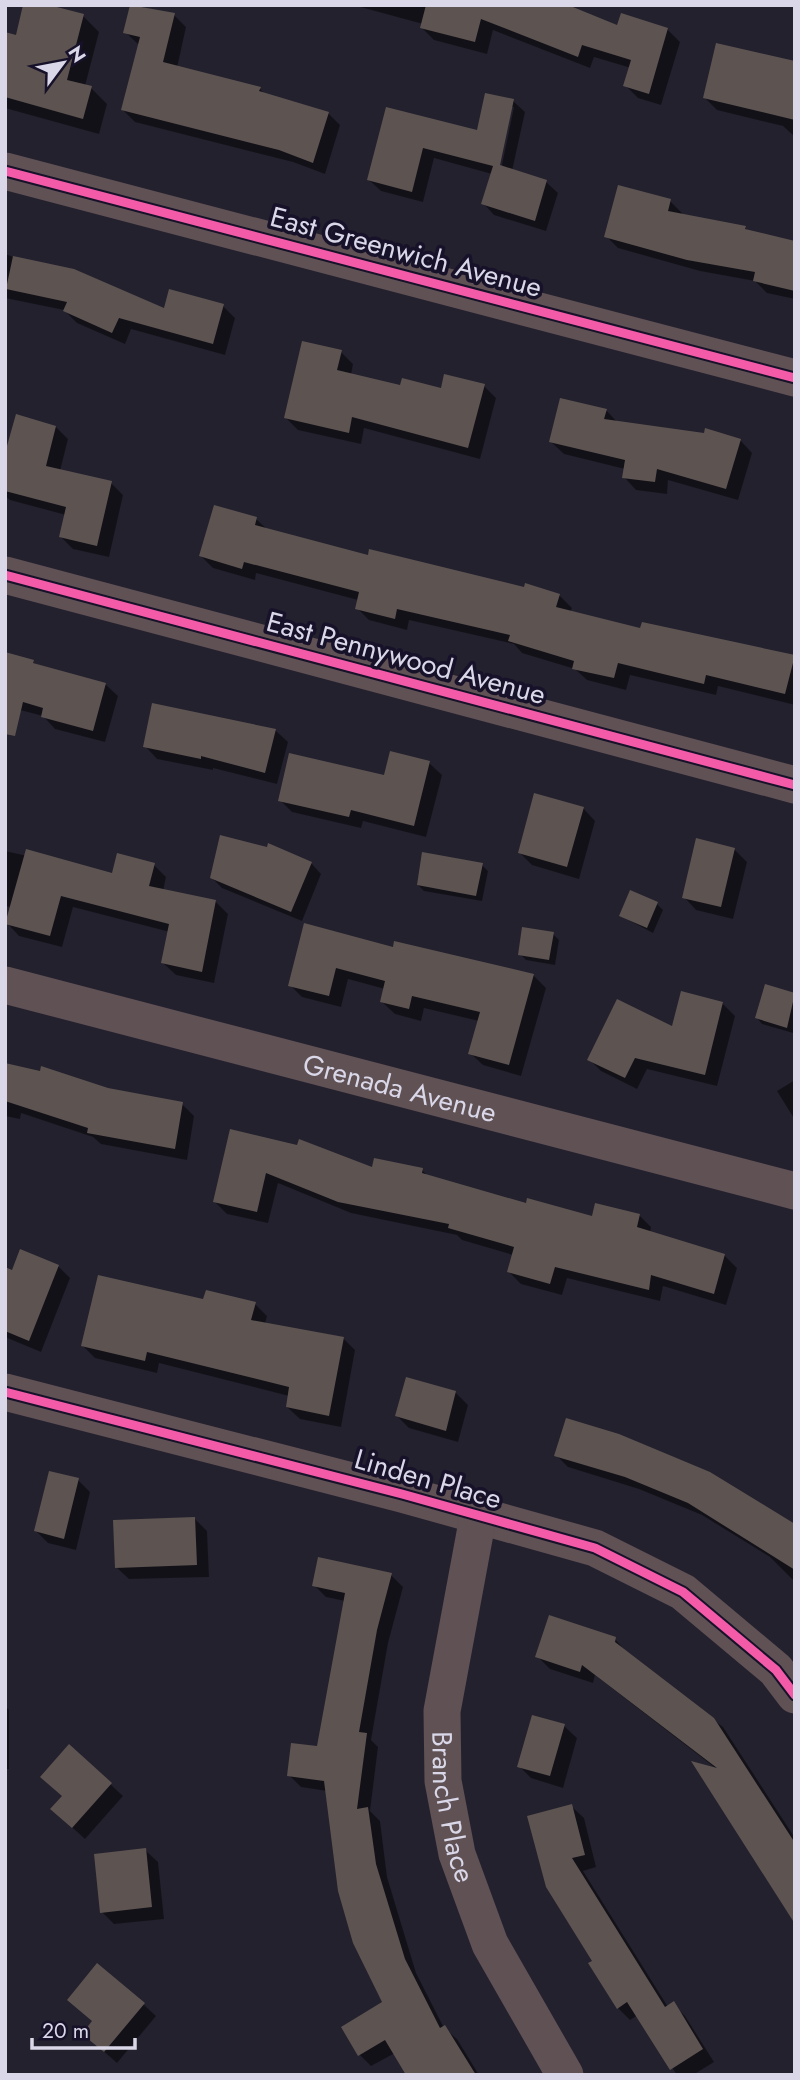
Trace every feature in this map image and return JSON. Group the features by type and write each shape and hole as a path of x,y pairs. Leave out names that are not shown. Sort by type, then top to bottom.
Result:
{"street":[{"name":"East Greenwich Avenue","path":"5,171 795,378"},
{"name":"East Pennywood Avenue","path":"5,575 795,785"},
{"name":"Grenada Avenue","path":"5,985 795,1191"},
{"name":"Linden Place","path":"5,1392 402,1494 595,1548 683,1592 776,1670 795,1695"},
{"name":"Branch Place","path":"478,1517 442,1711 443,1781 457,1854 490,1944 565,2075"}],"building":[{"path":"23,5 49,5 84,14 67,80 92,86 83,119 5,97 5,32 16,35"},
{"path":"130,5 175,13 163,62 261,87 259,91 329,112 313,163 279,150 121,110 140,37 123,33"},
{"path":"426,5 568,5 617,25 621,13 668,28 649,94 623,86 631,60 582,45 578,57 481,19 475,42 420,28"},
{"path":"716,43 795,61 795,120 703,98"},
{"path":"485,93 514,99 500,165 547,180 535,221 481,204 493,166 423,148 412,192 367,180 386,107 477,130"},
{"path":"618,185 671,199 668,211 746,226 745,229 795,241 795,291 753,281 755,272 687,260 604,237"},
{"path":"13,256 74,269 164,308 169,289 224,304 213,344 119,318 112,333 63,311 67,302 6,289"},
{"path":"302,341 342,350 337,370 400,385 402,378 441,388 444,374 485,384 468,448 352,417 349,433 284,418"},
{"path":"560,398 607,409 604,419 704,433 705,428 741,439 726,489 657,469 655,482 622,478 625,460 549,442"},
{"path":"16,414 56,426 46,466 112,481 97,546 59,537 66,507 5,491 5,453"},
{"path":"214,505 257,517 255,525 368,555 369,549 524,587 525,583 560,594 556,607 640,628 642,622 795,655 785,694 706,675 704,684 618,663 614,678 572,669 574,661 508,641 510,635 397,609 395,619 355,609 359,592 244,562 242,569 199,556"},
{"path":"5,652 34,660 33,663 106,683 93,731 41,717 43,708 23,702 15,736 5,734"},
{"path":"152,703 276,729 265,773 201,756 201,759 143,747"},
{"path":"390,751 430,761 414,826 351,810 349,817 278,801 289,753 384,775"},
{"path":"534,793 584,807 567,867 518,853"},
{"path":"220,835 267,847 268,843 312,862 291,912 210,878"},
{"path":"696,838 735,848 721,907 682,898"},
{"path":"26,849 112,873 117,853 155,863 149,886 216,900 202,972 161,963 169,924 61,896 50,936 5,924"},
{"path":"422,852 483,863 476,896 417,885"},
{"path":"630,890 658,902 647,928 619,916"},
{"path":"304,923 393,947 394,941 534,974 509,1065 468,1054 480,1012 412,996 409,1009 380,1002 385,981 336,968 329,996 288,986"},
{"path":"522,927 554,932 549,960 518,955"},
{"path":"765,984 795,993 787,1028 755,1018"},
{"path":"681,991 723,1002 705,1075 635,1058 625,1078 587,1060 617,999 672,1026"},
{"path":"5,1063 40,1071 41,1066 108,1088 183,1102 175,1149 87,1133 88,1128 5,1101"},
{"path":"230,1129 297,1145 299,1139 372,1167 374,1158 423,1168 422,1173 526,1203 527,1198 592,1216 595,1203 640,1214 637,1227 725,1254 714,1294 651,1275 649,1290 555,1267 550,1284 507,1272 514,1247 448,1228 449,1224 338,1202 266,1173 257,1212 213,1202"},
{"path":"20,1249 59,1265 29,1341 5,1331 5,1267 12,1270"},
{"path":"98,1275 203,1299 206,1290 256,1302 251,1320 344,1337 329,1416 286,1407 289,1387 147,1352 145,1361 81,1346"},
{"path":"406,1377 456,1391 446,1431 395,1416"},
{"path":"566,1418 619,1434 710,1472 795,1524 795,1570 688,1503 625,1477 554,1456"},
{"path":"49,1471 79,1478 64,1539 34,1531"},
{"path":"195,1517 197,1565 115,1568 113,1520"},
{"path":"318,1557 392,1573 377,1630 359,1732 367,1733 357,1809 368,1807 376,1864 405,1959 440,2028 445,2025 476,2075 406,2075 385,2040 358,2056 341,2027 382,2002 353,1943 338,1891 324,1781 287,1776 291,1743 317,1746 345,1593 312,1586"},
{"path":"549,1615 616,1637 615,1642 714,1718 795,1843 795,1924 691,1761 717,1768 582,1665 580,1672 535,1657"},
{"path":"532,1715 565,1724 550,1776 517,1767"},
{"path":"69,1744 112,1783 72,1828 50,1809 62,1796 40,1777"},
{"path":"572,1804 585,1855 572,1858 665,2007 674,2001 703,2049 670,2070 627,2002 617,2009 588,1963 592,1961 546,1887 527,1816"},
{"path":"146,1848 152,1907 100,1913 94,1854"},
{"path":"97,1963 145,2003 104,2052 82,2034 92,2021 67,2000"}],"cycle path":[{"path":"5,171 795,378"},
{"path":"5,575 795,785"},
{"path":"5,1392 402,1494 595,1548 683,1592 776,1670 795,1695"}]}
